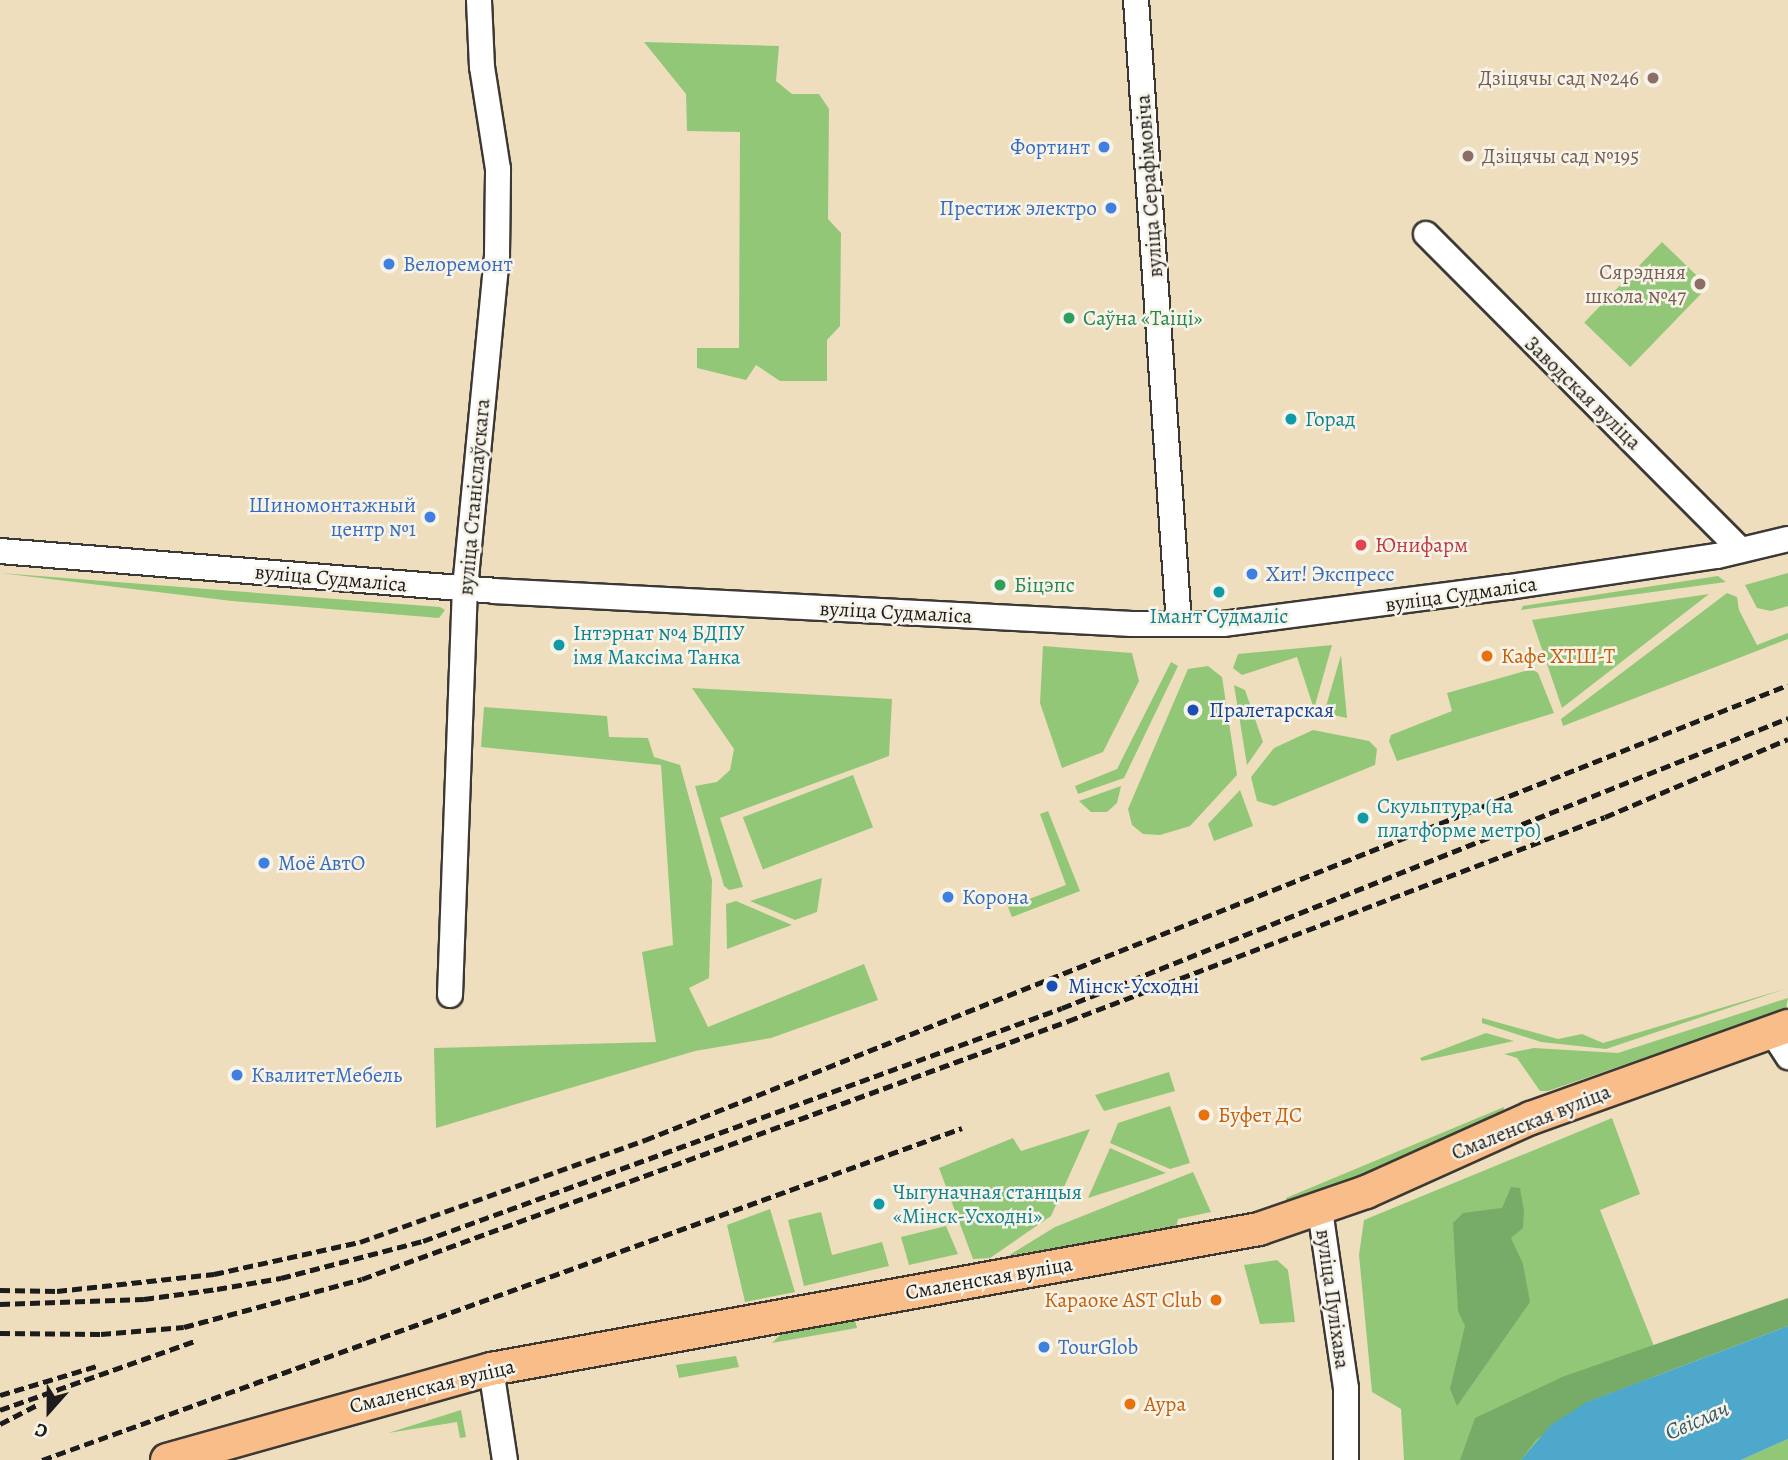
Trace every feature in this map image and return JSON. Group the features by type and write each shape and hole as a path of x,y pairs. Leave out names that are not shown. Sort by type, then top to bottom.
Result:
{"main road":[{"name":"Смаленская вуліца","path":"167,1460 491,1369 743,1320 1215,1239 1320,1210 1531,1118 1783,1038"}],"street":[{"name":"вуліца Станіслаўскага","path":"450,995 466,588 476,444 496,277 498,169 482,68 479,0"},
{"name":"вуліца Серафімовіча","path":"1136,0 1179,624"},
{"name":"Заводская вуліца","path":"1426,234 1741,550"},
{"name":"вуліца Судмаліса","path":"0,551 466,588 1223,624 1364,608 1741,550 1788,538"},
{"name":"вуліца Пуліхава","path":"1320,1210 1346,1388 1363,1460"},
{"path":"491,1369 505,1460"},
{"name":"вуліца Пуліхава","path":"1346,1388 1346,1460"}],"green space":[{"path":"644,42 779,46 776,81 792,94 819,94 829,109 828,219 841,233 840,326 827,340 827,381 780,381 756,365 746,380 697,368 697,348 739,348 740,132 687,131 686,94"},
{"path":"1662,242 1708,286 1630,367 1584,323"},
{"path":"0,573 440,607 445,610 439,618 232,601"},
{"path":"1788,573 1788,606 1771,611 1757,608 1745,585"},
{"path":"1718,576 1726,582 1521,610 1523,606"},
{"path":"1727,593 1737,597 1739,610 1757,645 1788,633 1788,639 1563,726 1561,719"},
{"path":"1709,594 1562,708 1532,620"},
{"path":"1332,645 1314,709 1297,657 1242,675 1233,668 1238,654"},
{"path":"1043,646 1132,653 1139,681 1103,752 1062,768 1040,703"},
{"path":"1341,655 1347,718 1324,713"},
{"path":"1171,662 1178,666 1124,778 1078,794 1075,786 1117,769"},
{"path":"1208,666 1222,677 1237,775 1190,826 1160,835 1143,834 1132,825 1128,809 1188,669"},
{"path":"1532,669 1538,673 1554,713 1397,761 1389,741 1391,735 1452,711 1447,693"},
{"path":"1234,685 1245,690 1263,742 1247,765"},
{"path":"692,688 892,699 889,756 720,818 743,887 729,890 724,886 695,786 717,782 730,770 734,749"},
{"path":"484,707 607,716 609,737 648,738 654,757 680,765 712,880 709,978 689,988 708,1027 864,964 878,1000 771,1038 695,1051 436,1128 434,1048 656,1042 642,952 673,945 661,765 481,747"},
{"path":"1313,730 1369,741 1377,749 1375,765 1274,806 1257,801 1251,777 1274,748"},
{"path":"853,775 873,827 763,870 743,817"},
{"path":"1121,786 1117,803 1107,812 1091,812 1079,801"},
{"path":"1240,790 1253,826 1214,841 1208,824"},
{"path":"1048,811 1080,891 1012,917 1008,907 1066,885 1040,814"},
{"path":"822,878 817,912 795,920 750,901"},
{"path":"736,901 792,925 727,949 726,904"},
{"path":"1788,988 1606,1049 1541,1042 1482,1023 1482,1018 1558,1039 1582,1034 1603,1043"},
{"path":"1788,998 1786,1009 1548,1091 1540,1091 1517,1058 1504,1054 1534,1048 1618,1053"},
{"path":"1486,1033 1514,1041 1422,1061 1420,1058"},
{"path":"1169,1072 1175,1091 1104,1111 1095,1095"},
{"path":"1170,1106 1190,1163 1170,1169 1110,1143 1118,1123"},
{"path":"1504,1107 1502,1120 1286,1206 1286,1198"},
{"path":"1612,1118 1640,1194 1600,1210 1654,1346 1658,1374 1521,1460 1404,1460 1401,1409 1372,1392 1359,1255 1364,1220"},
{"path":"1090,1129 1051,1216 990,1258 973,1259 939,1168 1013,1138 1021,1151"},
{"path":"1110,1148 1166,1173 1088,1198"},
{"path":"1193,1172 1211,1212 1178,1219 1176,1227 1008,1256 1055,1227"},
{"path":"1511,1187 1520,1188 1524,1211 1523,1228 1511,1238 1523,1264 1530,1302 1457,1406 1450,1389 1465,1326 1458,1311 1453,1223 1463,1213 1502,1208"},
{"path":"770,1209 795,1292 745,1302 727,1225"},
{"path":"821,1212 832,1255 882,1242 889,1266 804,1286 788,1220"},
{"path":"946,1226 958,1254 909,1265 901,1237"},
{"path":"1277,1260 1288,1270 1295,1322 1260,1324 1244,1265"},
{"path":"1788,1298 1788,1326 1587,1402 1536,1440 1521,1460 1460,1460 1475,1418 1562,1377"},
{"path":"855,1320 857,1328 772,1343 784,1331"},
{"path":"736,1356 739,1367 679,1378 676,1365"},
{"path":"461,1410 466,1437 460,1438 457,1422 388,1433"},
{"path":"1788,1439 1788,1460 1741,1460"}],"water":[{"name":"Свіслач","path":"1788,1326 1788,1439 1741,1460 1521,1460 1551,1425 1587,1402"}],"railway":[{"path":"0,1290 57,1291 214,1274 360,1242 645,1140 1788,685"},
{"path":"0,1304 144,1299 217,1289 281,1278 423,1241 1062,1008 1788,718"},
{"path":"0,1333 101,1334 184,1327 362,1279 1068,1021 1605,817 1788,739"},
{"path":"42,1460 962,1128"},
{"path":"0,1410 195,1341"},
{"path":"0,1395 100,1365"},
{"path":"0,1424 37,1405"}],"place":[{"name":"Дзіцячы сад №246","path":"1653,78"},
{"name":"Фортинт","path":"1104,147"},
{"name":"Дзіцячы сад №195","path":"1468,156"},
{"name":"Престиж электро","path":"1111,208"},
{"name":"Велоремонт","path":"389,264"},
{"name":"Сярэдняя школа №47","path":"1700,284"},
{"name":"Саўна «Таіці»","path":"1069,318"},
{"name":"Горад","path":"1291,419"},
{"name":"Шиномонтажный центр №1","path":"430,517"},
{"name":"Юнифарм","path":"1361,545"},
{"name":"Хит! Экспресс","path":"1252,574"},
{"name":"Біцэпс","path":"1000,585"},
{"name":"Імант Судмаліс","path":"1219,592"},
{"name":"Інтэрнат №4 БДПУ імя Максіма Танка","path":"559,645"},
{"name":"Кафе ХТШ-Т","path":"1487,656"},
{"name":"Пралетарская","path":"1193,710"},
{"name":"Скульптура (на платформе метро)","path":"1363,818"},
{"name":"Моё АвтО","path":"264,863"},
{"name":"Корона","path":"948,897"},
{"name":"Мінск-Усходні","path":"1052,986"},
{"name":"КвалитетМебель","path":"237,1075"},
{"name":"Буфет ДС","path":"1204,1115"},
{"name":"Чыгуначная станцыя «Мінск-Усходні»","path":"879,1204"},
{"name":"Караоке AST Club","path":"1216,1300"},
{"name":"TourGlob","path":"1044,1347"},
{"name":"Аура","path":"1130,1404"}]}
